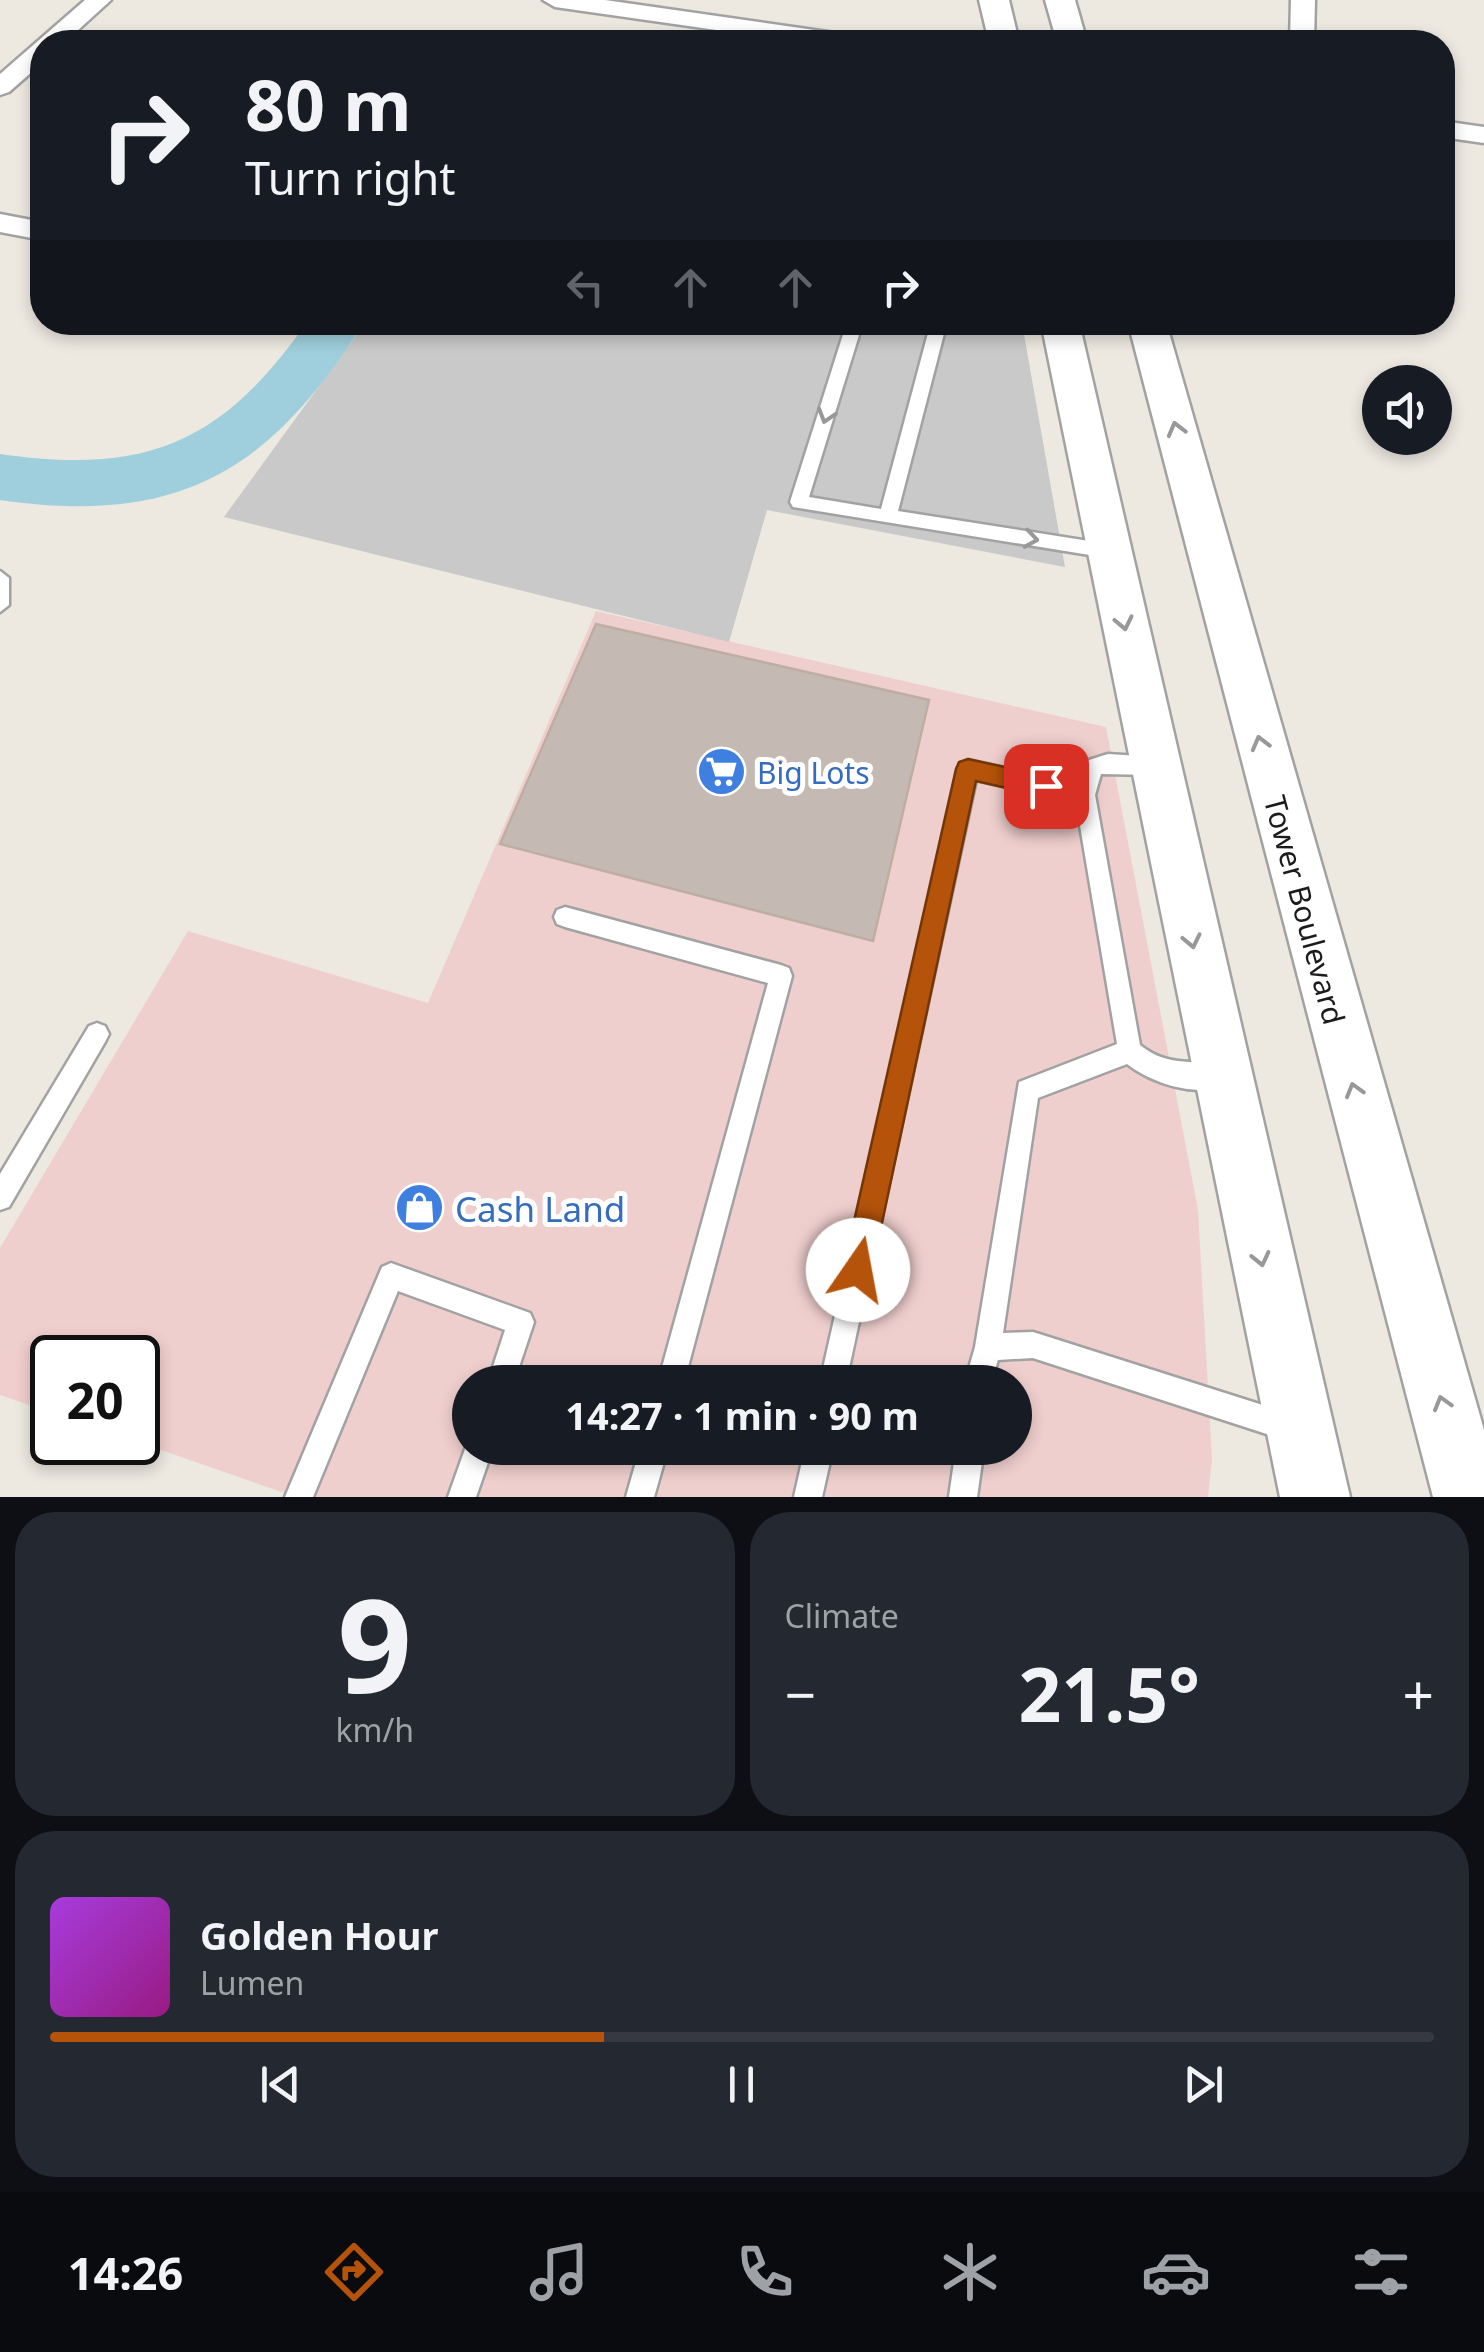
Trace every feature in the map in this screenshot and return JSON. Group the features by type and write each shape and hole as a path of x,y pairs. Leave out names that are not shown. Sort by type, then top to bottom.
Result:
{"street":[{"path":"65,30 99,0"},
{"path":"555,0 766,30"},
{"path":"994,0 1001,30"},
{"path":"1060,0 1069,30"},
{"path":"1302,30 1303,0"},
{"path":"0,87 30,61"},
{"path":"1455,131 1484,135"},
{"path":"0,223 30,229"},
{"path":"1063,335 1315,1497"},
{"name":"Tower Boulevard","path":"1152,335 1468,1497"}],"lane":[{"path":"851,335 800,502 1108,550"},
{"path":"888,516 936,335"},
{"path":"0,578 0,605"},
{"path":"1155,766 1108,762 1094,767 1084,795 1130,1051 1146,1066 1174,1075 1222,1077"},
{"path":"837,1365 968,769 1084,795"},
{"path":"565,918 780,976 676,1365"},
{"path":"0,1198 97,1034"},
{"path":"983,1365 1027,1090 1130,1051"},
{"path":"299,1497 390,1276 521,1322 507,1365"},
{"path":"988,1347 1034,1344 1300,1430"},
{"path":"462,1497 473,1465"},
{"path":"640,1497 649,1465"},
{"path":"808,1497 815,1465"},
{"path":"963,1497 968,1465"}],"shaded area":[{"path":"356,335 1024,335 1065,567 767,510 729,642 224,517"},
{"path":"596,611 1106,727 1198,1210 1212,1459 1208,1497 296,1497 160,1450 160,1335 30,1335 30,1405 0,1395 0,1248 188,931 428,1003"}],"building":[{"name":"Big Lots","path":"596,624 929,700 873,941 500,844"}],"waterway":[{"path":"0,477 54,485 105,484 152,476 196,460 236,436 273,405 327,335"}],"place":[{"name":"Big Lots","path":"722,772"},
{"name":"Cash Land","path":"420,1208"}],"route":[{"path":"858,1270 968,769 1046,786"}]}
